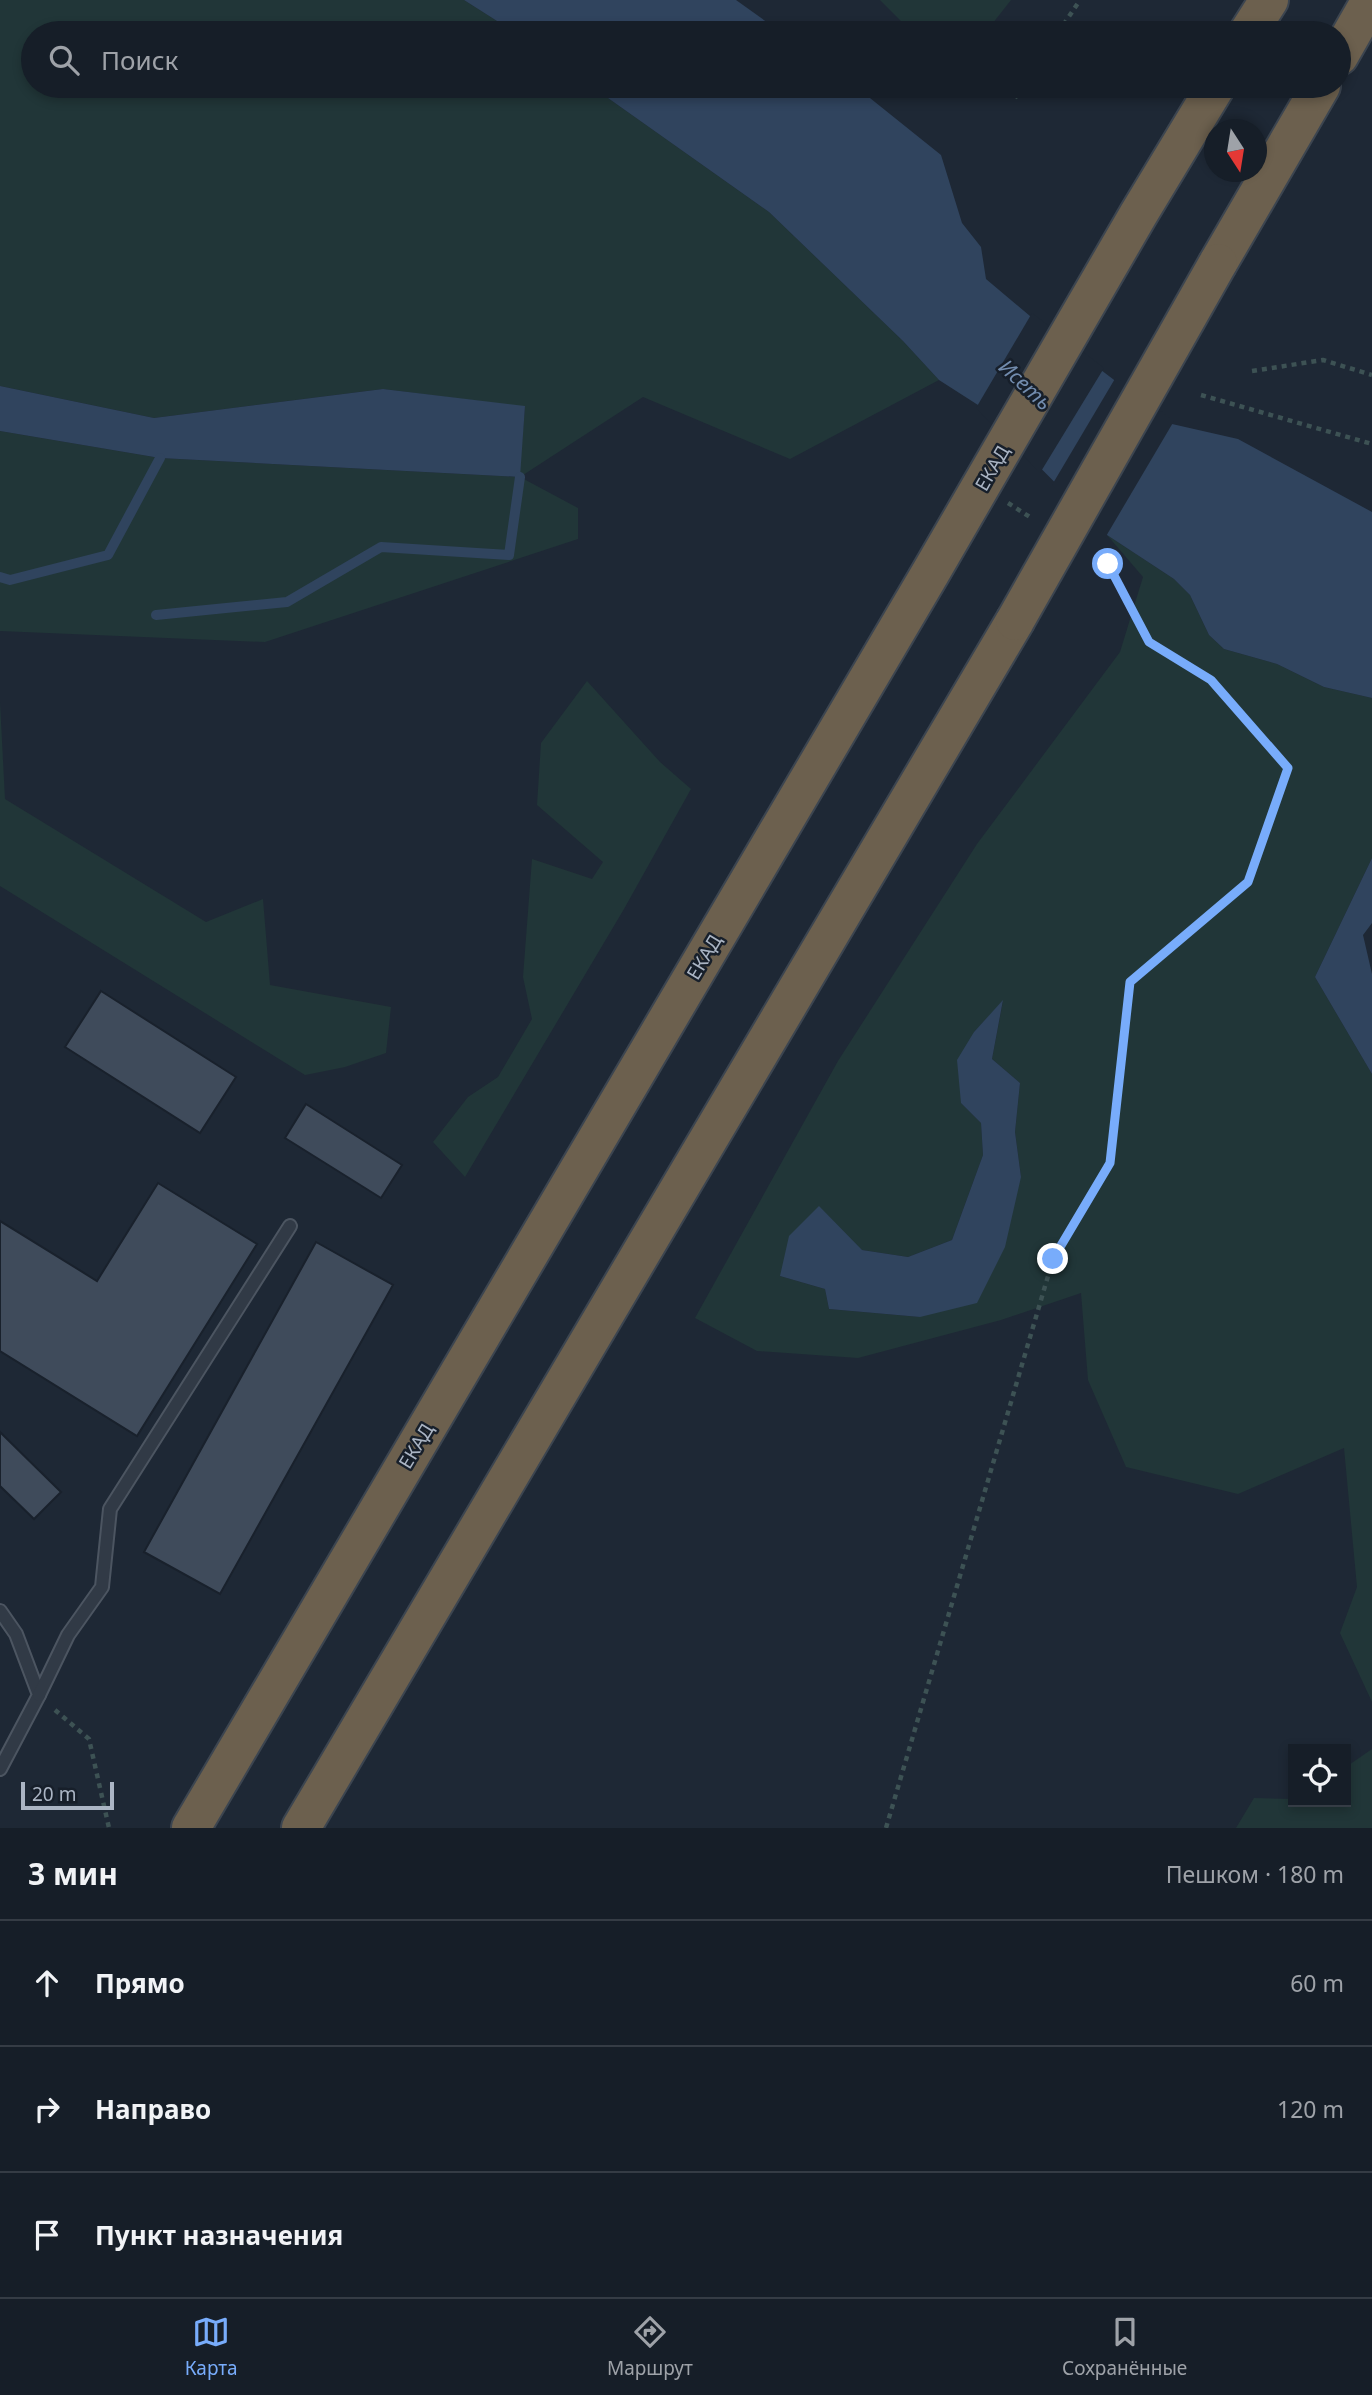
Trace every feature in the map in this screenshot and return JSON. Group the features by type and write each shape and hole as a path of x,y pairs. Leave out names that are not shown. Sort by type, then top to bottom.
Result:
{"highway":[{"path":"1256,21 1269,0"},
{"path":"1351,35 1371,0"},
{"name":"ЕКАД","path":"191,1828 1209,98"},
{"path":"302,1828 1015,621 1314,98"}],"lane":[{"path":"0,1769 68,1634 102,1587 110,1509 290,1226"},
{"path":"0,1611 16,1634 39,1695"}],"path":[{"path":"1066,21 1080,0"},
{"path":"1252,371 1323,360 1372,375"},
{"path":"1201,395 1372,444"},
{"path":"1004,501 1038,522"},
{"path":"886,1828 1053,1259 1110,1163 1130,982 1248,882 1288,768 1211,680 1149,642 1108,564 1085,550"},
{"path":"39,1695 89,1739 108,1828"}],"green space":[{"path":"0,0 464,0 497,21 21,21 21,98 608,98 769,212 903,341 939,380 790,459 643,397 520,477 578,508 578,539 265,642 0,631 0,431 160,458 519,477 525,407 383,389 154,418 0,386"},
{"path":"880,0 1011,0 994,21 901,21"},
{"path":"1107,535 1174,579 1190,595 1209,635 1224,649 1277,664 1324,687 1372,698 1372,858 1315,977 1372,1074 1372,1702 1340,1633 1357,1587 1344,1448 1238,1494 1126,1467 1088,1380 1081,1293 1001,1320 858,1358 757,1351 695,1318 838,1061 977,844 1120,652 1143,577","holes":["1003,1001 992,1059 1020,1083 1015,1132 1021,1177 920,1317 829,1309 825,1289 780,1276 862,1250 908,1257 952,1240 983,1155 981,1123 961,1103 974,1032"]},
{"path":"587,681 660,762 691,789 624,909 465,1177 433,1142 468,1097 498,1077 532,1019 523,977 532,859 592,879 603,862 537,805 541,743"},
{"path":"0,702 5,799 206,922 263,899 270,985 391,1007 386,1053 345,1067 305,1075 0,886"},
{"path":"1372,1749 1372,1828 1236,1828 1254,1798 1288,1799 1288,1807 1351,1807 1351,1764"}],"water":[{"path":"464,0 736,0 765,21 497,21"},
{"name":"Исеть","path":"608,98 870,98 941,155 962,223 981,247 986,279 1030,316 1172,424 1238,439 1372,512 1372,698 1324,687 1277,664 1224,649 1209,635 1190,595 1174,579 1107,535 978,405 939,380 903,341 769,212"},
{"path":"0,386 154,418 383,389 525,406 520,477 160,458 0,431"},
{"path":"1372,858 1372,923 1363,935 1372,974 1372,1074 1315,977"},
{"path":"1003,1000 992,1059 1020,1083 1015,1132 1021,1177 1005,1247 977,1303 920,1317 829,1309 825,1289 780,1276 789,1236 819,1206 862,1250 908,1257 952,1240 983,1155 981,1123 961,1103 957,1060 974,1032"}],"pier":[{"path":"1032,313 1104,368 1040,473 976,408"},
{"path":"1116,377 1174,421 1105,538 1052,485"}],"building":[{"path":"101,991 236,1077 200,1133 65,1047"},
{"path":"306,1104 402,1165 381,1198 285,1138"},
{"path":"158,1183 257,1244 137,1436 0,1351 0,1221 97,1281"},
{"path":"316,1242 393,1285 220,1594 144,1552"},
{"path":"0,1432 61,1492 34,1519 0,1486"}],"waterway":[{"path":"0,577 10,580 108,555 160,458"},
{"path":"156,615 287,602 381,547 509,555 520,477"}],"route":[{"path":"1053,1259 1110,1163 1130,982 1248,882 1288,768 1211,680 1149,642 1108,564"}]}
